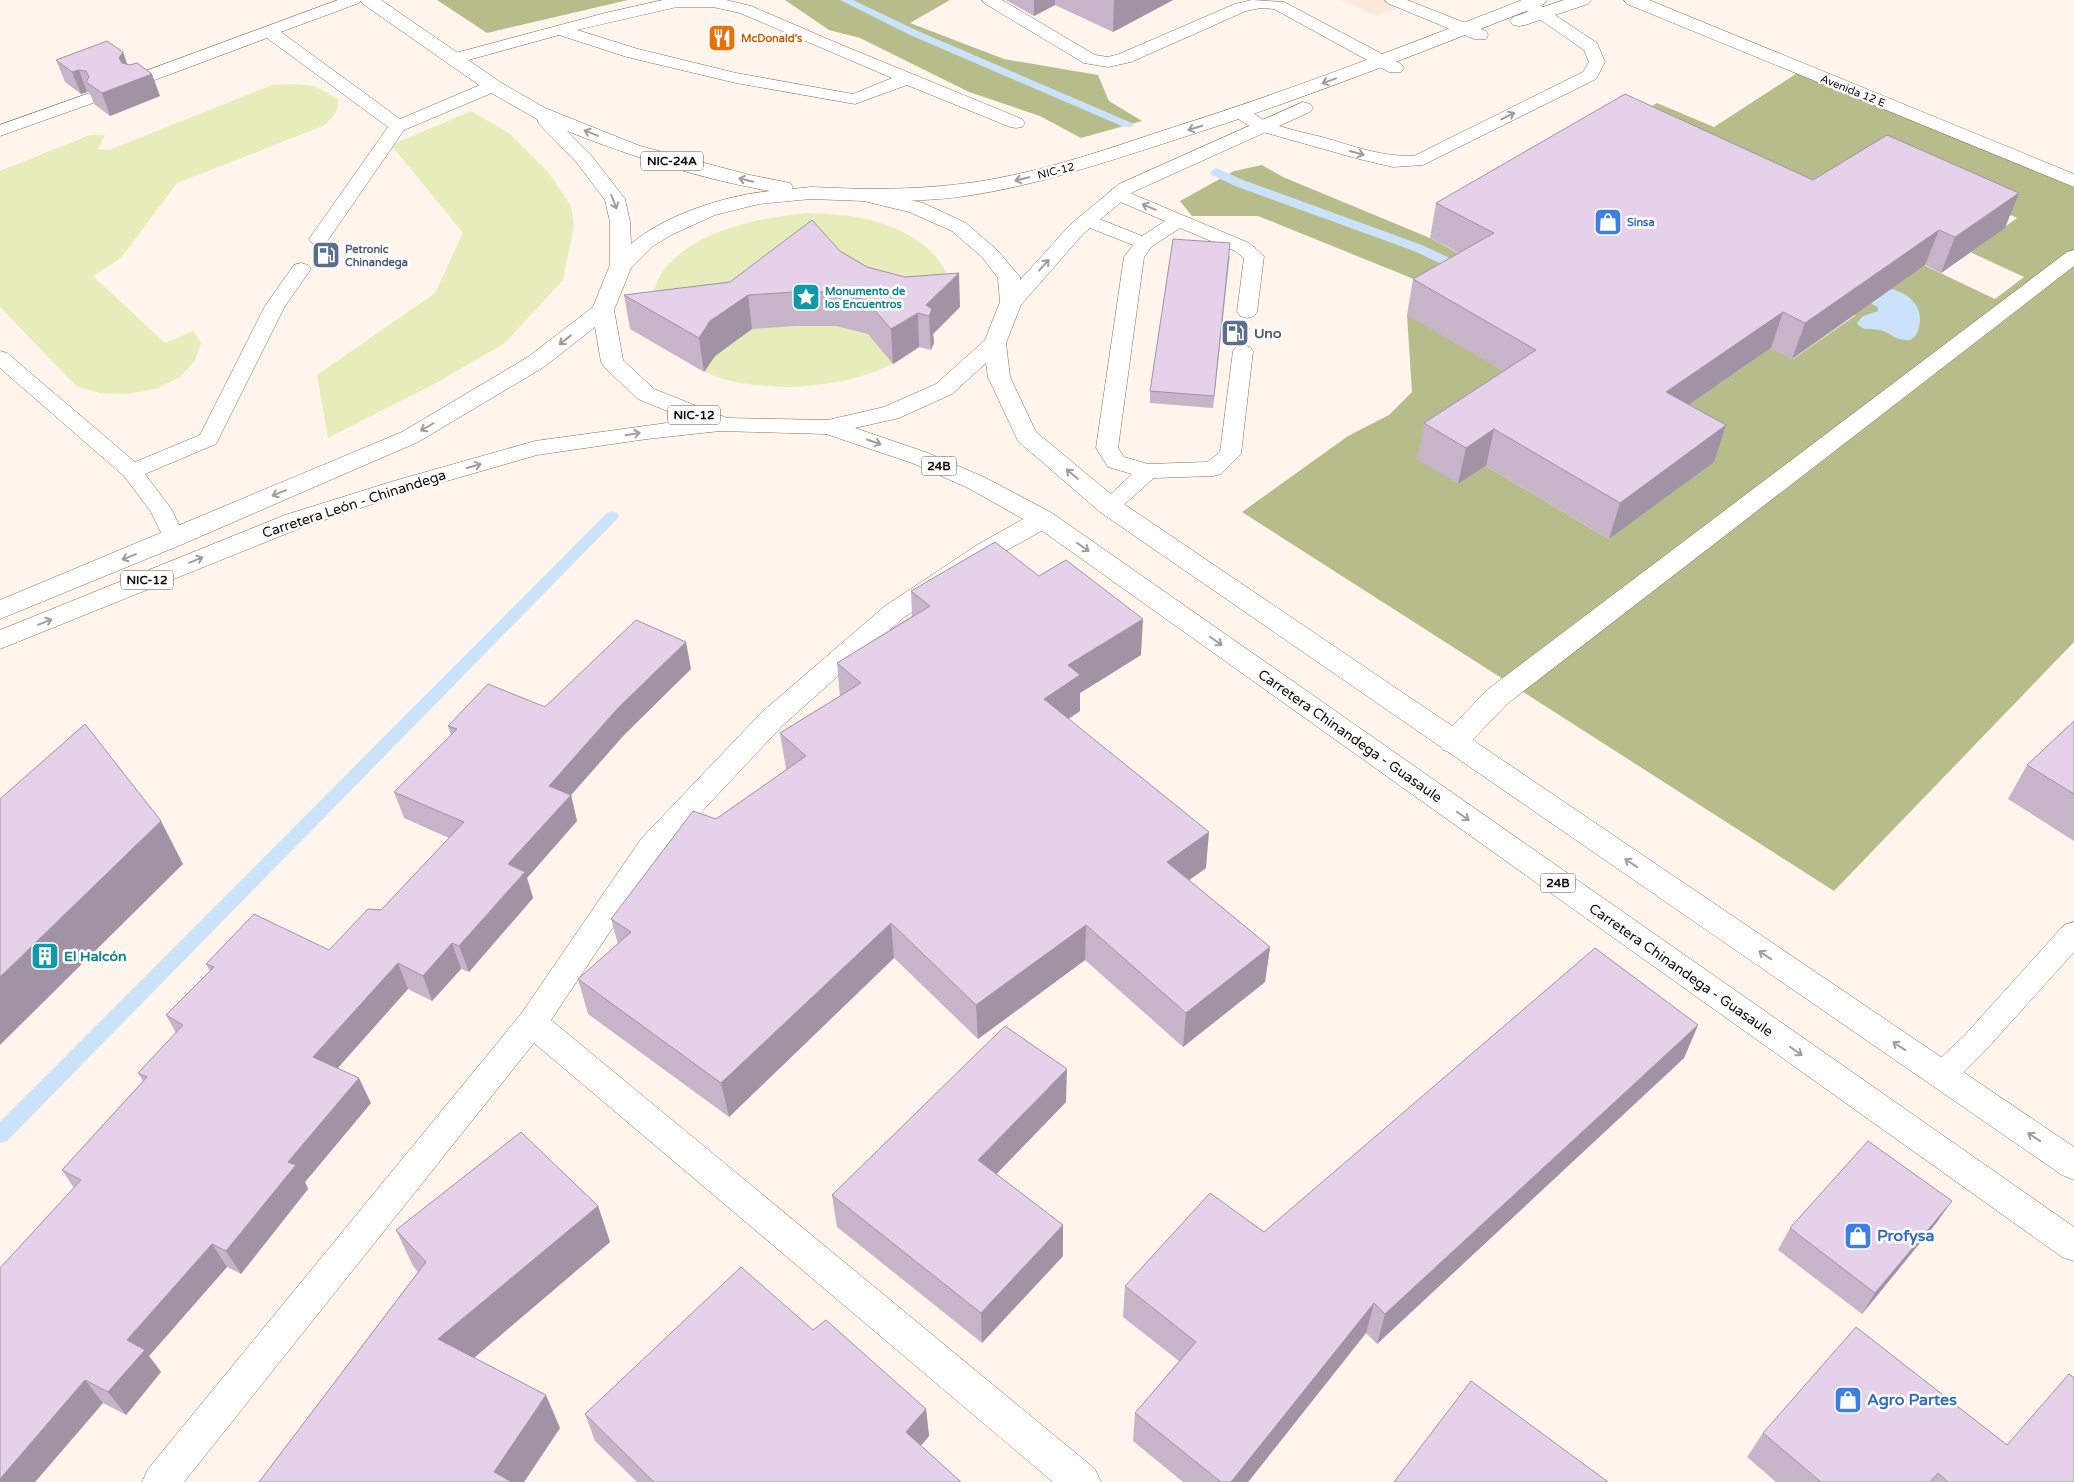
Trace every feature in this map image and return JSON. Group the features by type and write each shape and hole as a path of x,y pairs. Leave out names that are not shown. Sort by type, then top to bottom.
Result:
{"main road":[{"name":"NIC-24A","path":"369,0 493,86 538,112 633,150 749,181 811,193"},
{"path":"1011,302 1087,220 1126,188 1262,126 1388,64 1536,5 1582,0"},
{"name":"Avenida 12 E","path":"1633,0 2074,181"},
{"name":"NIC-12","path":"2,607 174,538 410,437 536,362 603,310 621,265 646,242 664,231 708,211 759,198 811,193 864,195 936,193 1002,184 1067,169 1388,64"},
{"name":"NIC-24A","path":"538,112 584,159 615,199 620,222 621,265"},
{"name":"NIC-12","path":"603,310 612,362 646,394 688,412 725,425 828,427 891,413 944,389 994,343 1011,302 1009,278 990,254 959,227 916,207 864,195"},
{"path":"1453,743 1497,697 2074,256"},
{"path":"994,343 999,377 1026,436 1109,506 1453,743 2074,1165"},
{"name":"Carretera León - Chinandega","path":"0,640 294,520 403,486 535,448 647,432 725,425"},
{"name":"24B","path":"828,427 920,458 977,483 1043,519"},
{"path":"162,1482 532,1024 651,847 772,719 894,612 986,552 1043,519"},
{"name":"Carretera Chinandega - Guasaule","path":"1043,519 2074,1246"},
{"path":"532,1024 1082,1482"}],"lane":[{"path":"138,80 353,0"},
{"path":"990,0 1090,60 1108,62 1125,58 1241,7 1269,1 1388,64"},
{"path":"1393,0 1472,32"},
{"path":"454,59 610,16 677,2 713,2 745,9 1016,123"},
{"path":"1241,113 1262,126 1393,162 1417,161 1590,75 1597,62 1591,47 1536,5"},
{"path":"559,30 633,53 736,78 855,99 909,78"},
{"path":"269,31 398,126"},
{"path":"319,239 398,126 493,86"},
{"path":"0,131 87,99"},
{"path":"1118,194 1242,247 1254,256 1248,312"},
{"path":"1087,220 1144,243"},
{"path":"1179,220 1144,243 1134,257 1107,448 1116,462 1148,471 1213,469 1230,454 1243,351"},
{"path":"132,471 208,439 275,306 301,269"},
{"path":"0,357 132,471 161,510 174,538"},
{"path":"1109,506 1148,471"},
{"path":"1942,1075 1974,1044 2074,933"}],"shaded area":[{"path":"1340,0 1419,0 1378,16"}],"green space":[{"path":"437,0 628,0 487,33"},
{"path":"785,0 950,0 910,23 1004,59 1098,75 1109,101 1142,121 1081,138 1040,116 969,92 860,38 829,30"},
{"path":"1805,68 2074,180 2074,642 1834,891 1242,512 1348,436 1389,415 1412,392 1407,315 1446,292 1258,216 1192,216 1180,201 1234,171 1262,165 1283,177 1430,238 1556,306 1617,129 1657,103 1714,127","holes":["1981,202 2017,218 1970,252 2024,277 1995,299 1852,231","1856,315 1793,359 1771,348 1718,385 1634,340","1583,392 1609,539 1486,466 1458,484"]},
{"path":"294,84 314,86 338,99 336,112 332,118 323,126 177,183 121,258 93,276 165,343 194,331 201,343 195,361 179,378 155,389 127,394 100,393 76,386 0,307 0,171 90,135 105,135 98,149 109,150 272,85"},
{"path":"471,111 509,133 549,173 571,206 574,226 563,280 505,343 434,384 328,438 317,375 435,293 463,233 391,145"},
{"path":"807,213 849,216 874,221 891,226 922,244 935,255 944,269 949,284 949,301 941,323 916,350 872,373 856,378 824,384 791,387 747,384 724,379 706,372 688,349 652,295 661,274 674,259 707,237 747,223"}],"water":[{"path":"1892,289 1910,298 1919,313 1920,320 1917,333 1910,340 1896,338 1879,330 1864,329 1857,323 1863,316 1878,311 1878,307 1872,304 1871,298"}],"building":[{"path":"107,41 123,52 119,58 122,63 130,65 137,63 152,74 102,93 86,82 89,77 86,71 72,72 56,60"},
{"path":"1625,94 1813,180 1887,135 2019,193 1955,237 1939,230 1805,323 1783,312 1666,392 1726,425 1620,503 1494,429 1466,448 1424,423 1536,350 1413,279 1494,233 1436,203"},
{"path":"812,220 840,251 867,267 905,277 959,273 926,305 932,309 929,316 918,313 891,329 866,300 833,292 793,292 748,295 710,321 699,338 624,295 730,282"},
{"name":"Uno","path":"1173,239 1230,243 1214,396 1150,391"},
{"path":"995,542 1039,576 1066,560 1143,619 1068,665 1080,675 1044,699 1209,832 1167,862 1270,947 1186,1013 1086,925 976,1005 891,923 721,1083 578,979 631,932 611,919 693,811 716,819 806,756 780,733 861,683 837,663 930,606 911,591"},
{"path":"636,620 686,642 618,708 549,786 571,795 508,864 525,872 459,946 452,943 423,976 398,963 313,1057 359,1078 288,1162 296,1165 226,1251 212,1244 127,1340 145,1350 108,1392 85,1380 0,1479 0,1268 81,1180 62,1170 147,1077 138,1073 183,1025 166,1015 214,967 206,964 254,914 329,950 368,909 381,910 464,822 394,792 457,729 448,726 488,684 545,707"},
{"path":"2074,721 2074,794 2027,765"},
{"path":"85,724 161,821 0,977 0,799"},
{"path":"1595,948 1698,1025 1385,1314 1374,1303 1231,1482 1221,1482 1135,1413 1196,1342 1125,1286 1210,1193 1264,1232"},
{"path":"1005,1026 1067,1069 978,1160 1063,1225 981,1313 832,1195"},
{"path":"521,1132 598,1206 438,1339 546,1395 494,1472 512,1482 259,1482 426,1262 396,1230"},
{"name":"Profysa","path":"1868,1141 1952,1201 1875,1293 1790,1228"},
{"path":"741,1267 813,1330 826,1320 926,1409 906,1432 961,1482 654,1482 585,1414"},
{"path":"1856,1327 2007,1445 2069,1374 2074,1378 2074,1482 1948,1482 1938,1473 1930,1482 1821,1482 1763,1433"},
{"path":"1471,1381 1608,1482 1394,1482"}],"waterway":[{"path":"845,0 914,33 1128,125"},
{"path":"1216,172 1239,183 1418,248 1465,270"},
{"path":"0,1135 612,516"}],"place":[{"name":"McDonald's","path":"722,38"},
{"name":"Sinsa","path":"1608,222"},
{"name":"Petronic Chinandega","path":"326,255"},
{"name":"Monumento de los Encuentros","path":"806,297"},
{"name":"Uno","path":"1235,333"},
{"name":"El Halcón","path":"45,956"},
{"name":"Profysa","path":"1858,1236"},
{"name":"Agro Partes","path":"1848,1400"}]}
